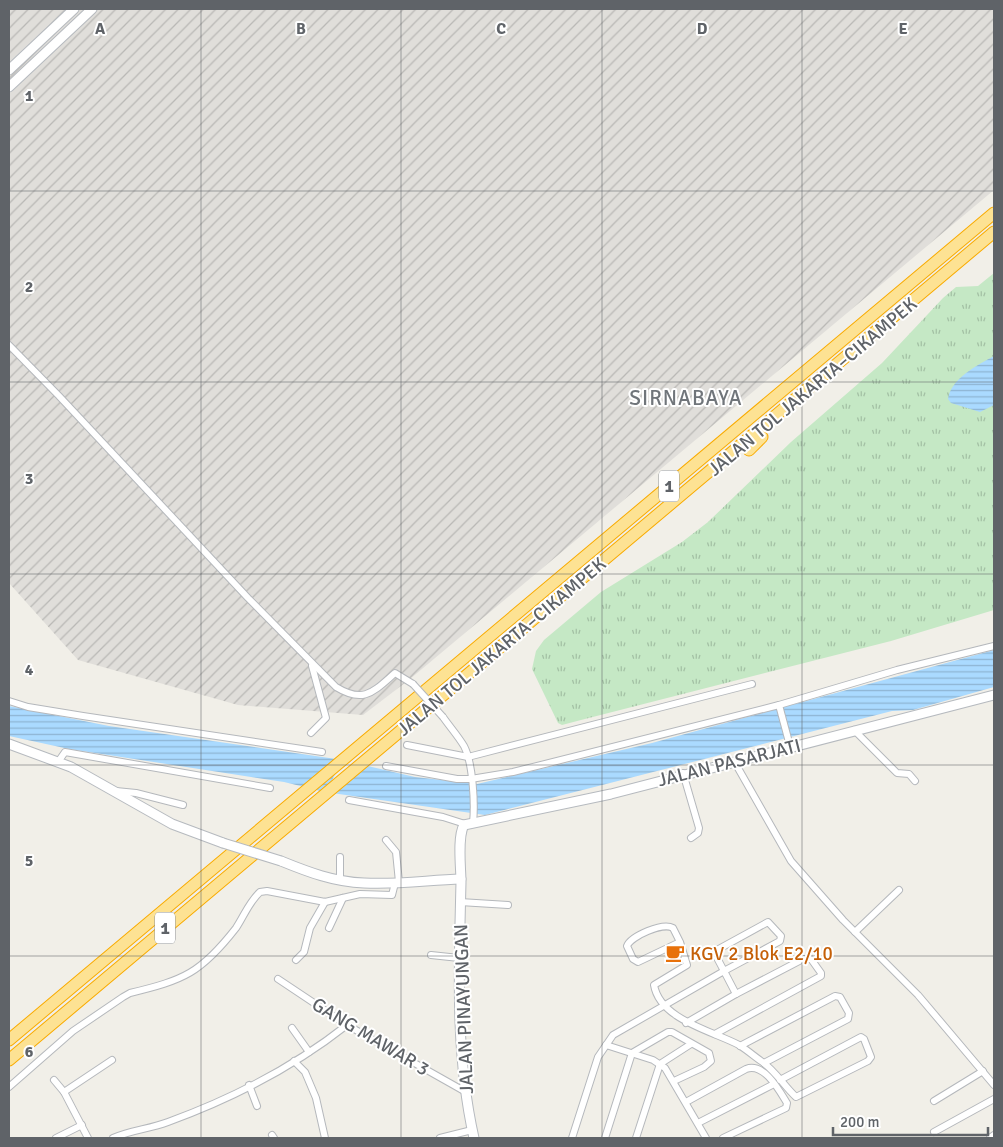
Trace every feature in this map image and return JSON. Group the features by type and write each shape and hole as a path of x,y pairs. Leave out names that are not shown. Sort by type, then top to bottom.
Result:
{"highway":[{"name":"JALAN TOL JAKARTA–CIKAMPEK","path":"9,1040 994,213"},
{"name":"JALAN TOL JAKARTA–CIKAMPEK","path":"9,1060 994,232"},
{"path":"749,450 809,389"},
{"path":"557,600 608,568"}],"main road":[{"path":"9,70 74,9"},
{"path":"9,87 92,9"},
{"path":"59,24 67,32"},
{"name":"JALAN PASARJATI","path":"469,822 611,794 683,773 734,761 789,742 854,730 994,695"},
{"path":"9,744 58,762 172,824 314,874 364,883 461,879"},
{"name":"JALAN PINAYUNGAN","path":"469,822 461,879 460,958 464,1091 473,1134"}],"street":[{"path":"9,345 336,687 354,696 371,693 394,673 413,684 443,717 468,756 472,782 469,822 349,800"},
{"path":"386,766 472,782 779,705 898,670 994,646"},
{"path":"311,662 326,718 312,733"},
{"path":"407,745 468,756 752,684"},
{"path":"9,701 28,707 83,716 322,752"},
{"path":"779,705 789,742"},
{"path":"854,730 897,773 908,774 915,781"},
{"path":"58,762 65,752 270,788"},
{"path":"734,761 791,861 855,932 918,995 994,1085"},
{"path":"683,773 699,828 698,833 691,838"},
{"path":"112,791 136,793 184,805"},
{"path":"9,1087 74,1031 123,997 181,979 198,968 237,926 260,892 267,891 325,902 360,894 392,895 397,883 396,852 386,840"},
{"path":"340,857 340,880"},
{"path":"855,932 899,890"},
{"path":"329,928 343,898"},
{"path":"296,960 304,952 310,928 325,902"},
{"path":"460,902 508,904"},
{"path":"572,1138 598,1057 613,1035 664,1004 724,972 780,941 781,936 772,924 765,923 717,950 715,954 724,972 736,994"},
{"path":"680,942 638,962 633,959 627,946 630,941 662,926 673,928 680,942 687,965 654,985 664,1004 686,1023 740,1046 764,1063 777,1082 787,1103 786,1108 723,1138"},
{"path":"431,955 460,958"},
{"path":"686,1023 736,994 808,958 822,973 821,976 715,1034"},
{"name":"GANG MAWAR 3","path":"278,979 347,1025 464,1091"},
{"path":"740,1046 835,996 840,997 849,1014 848,1019 764,1063"},
{"path":"113,1138 127,1132 178,1118 250,1085 294,1061 347,1025"},
{"path":"292,1028 308,1052"},
{"path":"605,1138 632,1053 668,1032 672,1032 709,1054 711,1061 704,1067 674,1081"},
{"path":"686,1102 753,1066 758,1068 777,1082 798,1097 868,1061 871,1057 864,1039 860,1037 777,1082 698,1123"},
{"path":"636,1138 660,1064 691,1044"},
{"path":"606,1045 660,1064 674,1081 706,1138"},
{"path":"64,1092 112,1060"},
{"path":"294,1061 305,1072 316,1098 324,1138"},
{"path":"934,1101 983,1072"},
{"path":"54,1080 64,1092 88,1138"},
{"path":"250,1085 258,1106"},
{"path":"934,1132 994,1099"},
{"path":"56,1138 82,1125"},
{"path":"440,1138 473,1134"},
{"path":"990,1138 994,1135"}],"shaded area":[{"path":"9,9 994,9 994,190 410,679 363,715 238,705 78,660 9,583"}],"green space":[{"path":"994,273 994,610 891,641 562,725 558,723 532,669 536,651 544,640 601,592 682,542 708,522 791,442 882,363 943,298 956,287 978,286"}],"water":[{"path":"994,356 994,405 980,412 951,403 948,399 954,385 966,373"},
{"path":"994,650 994,687 913,710 892,711 485,815 325,792 284,782 69,749 9,736 9,706 109,726 343,760 326,791 359,764 415,777 477,784 652,743"}],"place":[{"name":"KGV 2 Blok E2/10","path":"675,953"}],"district":[{"name":"SIRNABAYA","path":"686,398"}]}
